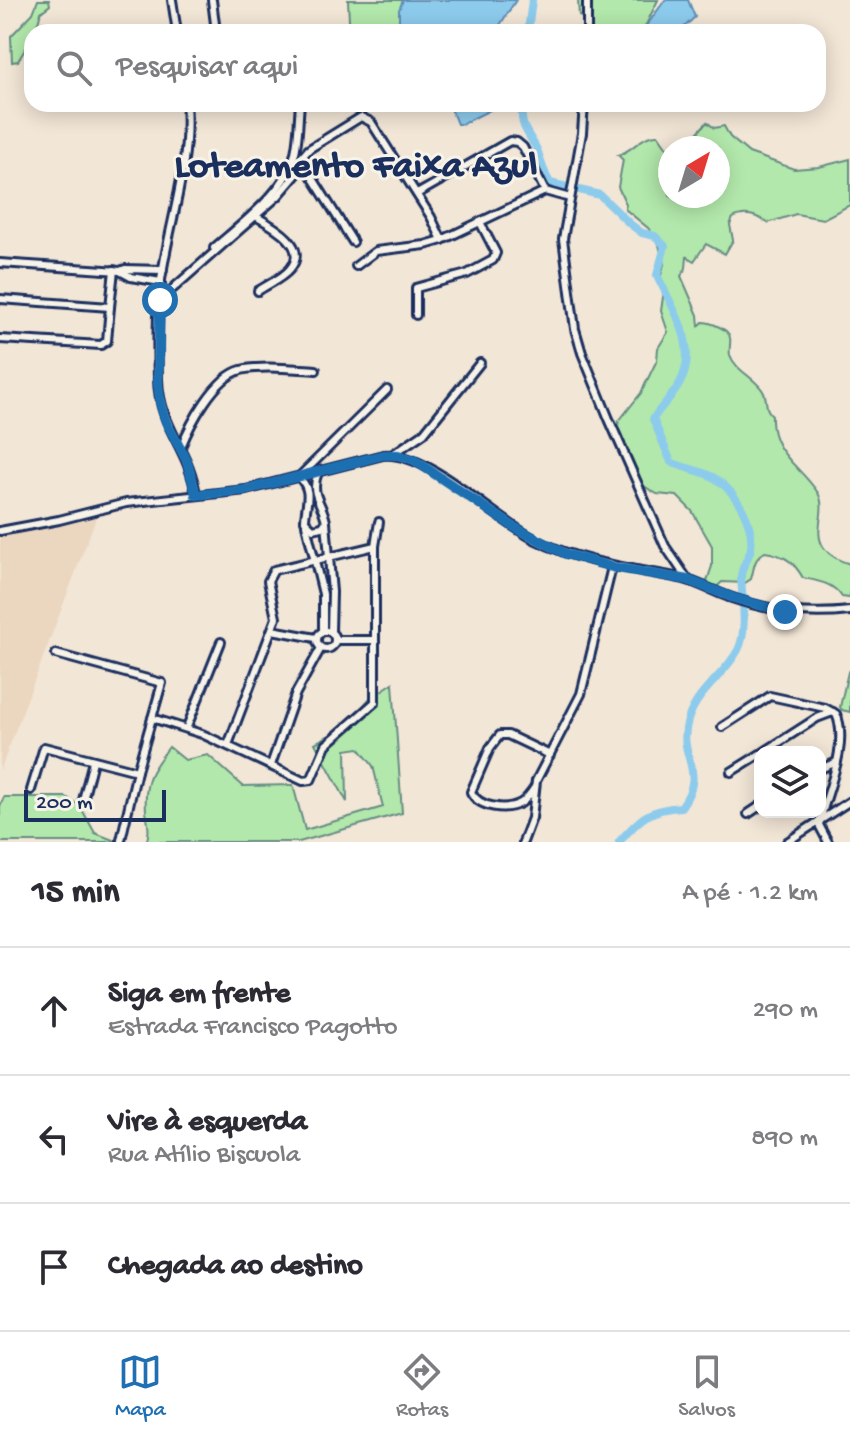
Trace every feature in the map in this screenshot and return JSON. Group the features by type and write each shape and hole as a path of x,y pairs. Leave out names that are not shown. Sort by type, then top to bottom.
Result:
{"street":[{"path":"172,0 176,24"},
{"path":"212,0 215,24"},
{"path":"587,0 587,24"},
{"path":"186,112 187,152 161,286 158,372 161,407 187,461 196,495"},
{"path":"117,270 168,289 240,226 287,174 295,155 299,112"},
{"path":"583,112 563,239 575,329 582,353 665,546 688,580"},
{"path":"160,300 257,217 301,165 309,149 358,117 371,122 431,217 442,240"},
{"path":"417,194 510,141 523,147 545,191"},
{"path":"301,165 309,171 353,242"},
{"path":"356,266 376,251 442,240 545,191 571,193"},
{"path":"257,217 286,235 296,256 288,271 258,291"},
{"path":"416,315 414,291 418,287 467,274 496,257 480,222"},
{"path":"0,263 163,270"},
{"path":"0,339 101,345 107,341 117,270"},
{"path":"0,299 110,307"},
{"path":"0,531 110,506 246,490 393,454 424,433 480,363"},
{"path":"181,447 197,415 217,387 237,371 316,370"},
{"path":"299,477 387,390"},
{"path":"393,454 414,460 433,471 533,539 579,559 688,580 747,602 799,614 850,611"},
{"path":"318,472 316,498 326,517 329,557 327,631"},
{"path":"299,477 308,489 305,521 323,594 327,631 335,640 374,640"},
{"path":"305,521 313,529 322,527 326,522"},
{"path":"152,718 187,727 303,781 311,780 326,745 375,702 375,546 379,522"},
{"path":"228,745 272,630 275,606 268,581 270,574 274,570 375,546"},
{"path":"550,755 508,735 500,735 490,748 471,792 488,806 508,806 523,802 535,787 581,694 612,567"},
{"path":"272,630 316,638 327,631"},
{"path":"316,638 321,648"},
{"path":"321,648 330,648 335,640"},
{"path":"187,727 221,642"},
{"path":"271,765 296,693 321,648"},
{"path":"56,654 162,683 121,840"},
{"path":"722,727 770,696 834,712 839,722 837,762 819,822 819,828 828,842"},
{"path":"817,718 820,707"},
{"path":"773,746 817,718 834,712"},
{"path":"31,790 44,747 137,771"},
{"path":"731,772 754,758"},
{"path":"83,800 93,761"},
{"path":"826,766 837,762"},
{"path":"826,769 834,773"},
{"path":"523,842 532,818 535,787"},
{"path":"787,842 850,801"},
{"path":"748,814 754,810"}],"shaded area":[{"path":"98,513 0,771 0,536"}],"green space":[{"path":"38,0 49,0 50,5 41,12 37,24 24,24 24,51 18,61 12,62 11,36 33,13"},
{"path":"348,0 409,0 409,24 351,24"},
{"path":"578,0 658,0 646,24 587,24 587,20 579,16"},
{"path":"707,122 714,128 724,126 729,136 695,136"},
{"path":"658,135 658,208 730,208 730,137 749,153 794,169 819,167 850,159 850,205 823,219 796,214 768,223 751,215 737,216 730,225 733,240 725,254 706,244 694,261 687,257 681,276 698,315 699,326 703,322 709,323 728,334 733,361 764,393 781,449 818,493 821,500 819,535 830,554 850,564 850,598 842,597 825,583 803,578 788,560 765,552 756,560 751,579 745,583 722,582 710,593 705,587 712,566 712,546 692,511 677,496 657,494 644,486 615,443 619,421 641,393 657,360 658,348 668,332 661,311 664,290 660,279 664,264 658,241 625,209 626,204 618,187 623,160 618,155 647,137"},
{"path":"848,672 850,675 850,712 840,707"},
{"path":"393,683 402,813 299,842 146,842 148,783 153,769 169,747 185,760 208,755 243,786 293,785 305,830 383,807 373,766 359,748 346,750 347,802 315,743 345,727 369,699"},
{"path":"4,797 66,797 80,806 95,833 118,842 0,842 0,806"}],"water":[{"path":"403,0 516,0 501,24 399,24"},
{"path":"665,0 688,0 695,17 688,24 648,24"},
{"path":"452,112 486,112 462,124 457,124"}],"waterway":[{"path":"529,24 532,0"},
{"path":"522,112 523,125 550,183 600,195 630,224 642,233 655,236 665,246 657,275 682,328 687,355 680,383 653,419 671,462 711,476 724,485 737,500 750,529 751,548 741,573 744,624 741,642 732,659 698,700 685,733 692,773 689,794 681,807 646,816 619,842"}],"district":[{"name":"Loteamento Faixa Azul","path":"356,162"}],"route":[{"path":"160,300 158,384 161,407 187,461 196,495 246,490 383,455 398,455 433,471 533,539 566,554 612,567 688,580 697,586 785,612"}]}
